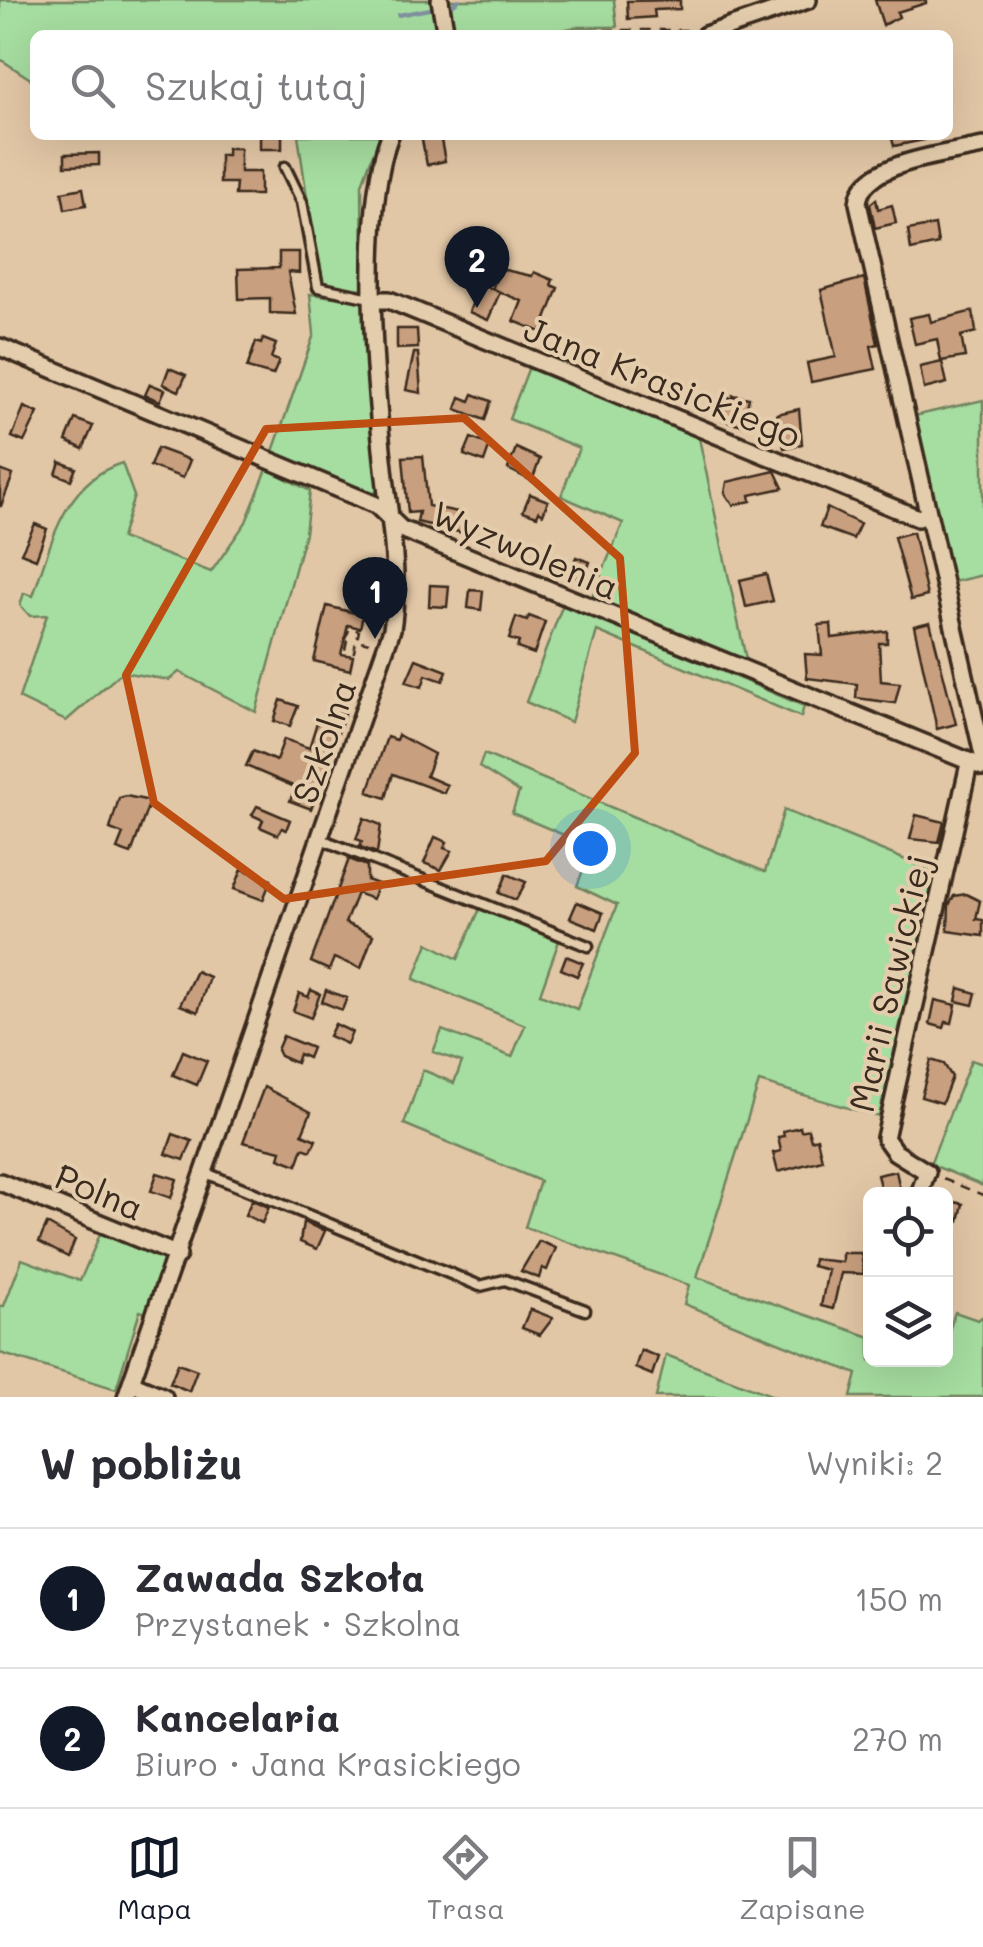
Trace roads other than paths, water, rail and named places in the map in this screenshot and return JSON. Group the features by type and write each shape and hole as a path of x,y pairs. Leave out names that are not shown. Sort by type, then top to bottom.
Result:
{"street":[{"path":"440,0 445,30"},
{"path":"709,30 808,0"},
{"name":"Szkolna","path":"164,1397 128,1390 178,1256 392,629 396,600 375,300 374,190 389,140"},
{"path":"978,762 858,202 859,190 868,178 887,168 983,146"},
{"name":"Jana Krasickiego","path":"375,300 391,300 918,518 928,515"},
{"name":"Wyzwolenia","path":"0,347 376,504 401,529 978,762"},
{"name":"Marii Sawickiej","path":"922,1187 927,1172 895,1152 885,1138 978,762"},
{"name":"Polna","path":"0,1182 178,1256"}],"lane":[{"path":"285,167 302,202 318,288 375,300"},
{"path":"321,839 588,946"},
{"path":"206,1173 480,1286 506,1280 585,1310"}],"waterway":[{"path":"452,5 459,0"},
{"path":"398,15 430,9"}],"place":[{"name":"Kancelaria","path":"477,308"},
{"name":"Zawada Szkoła","path":"375,639"}]}
